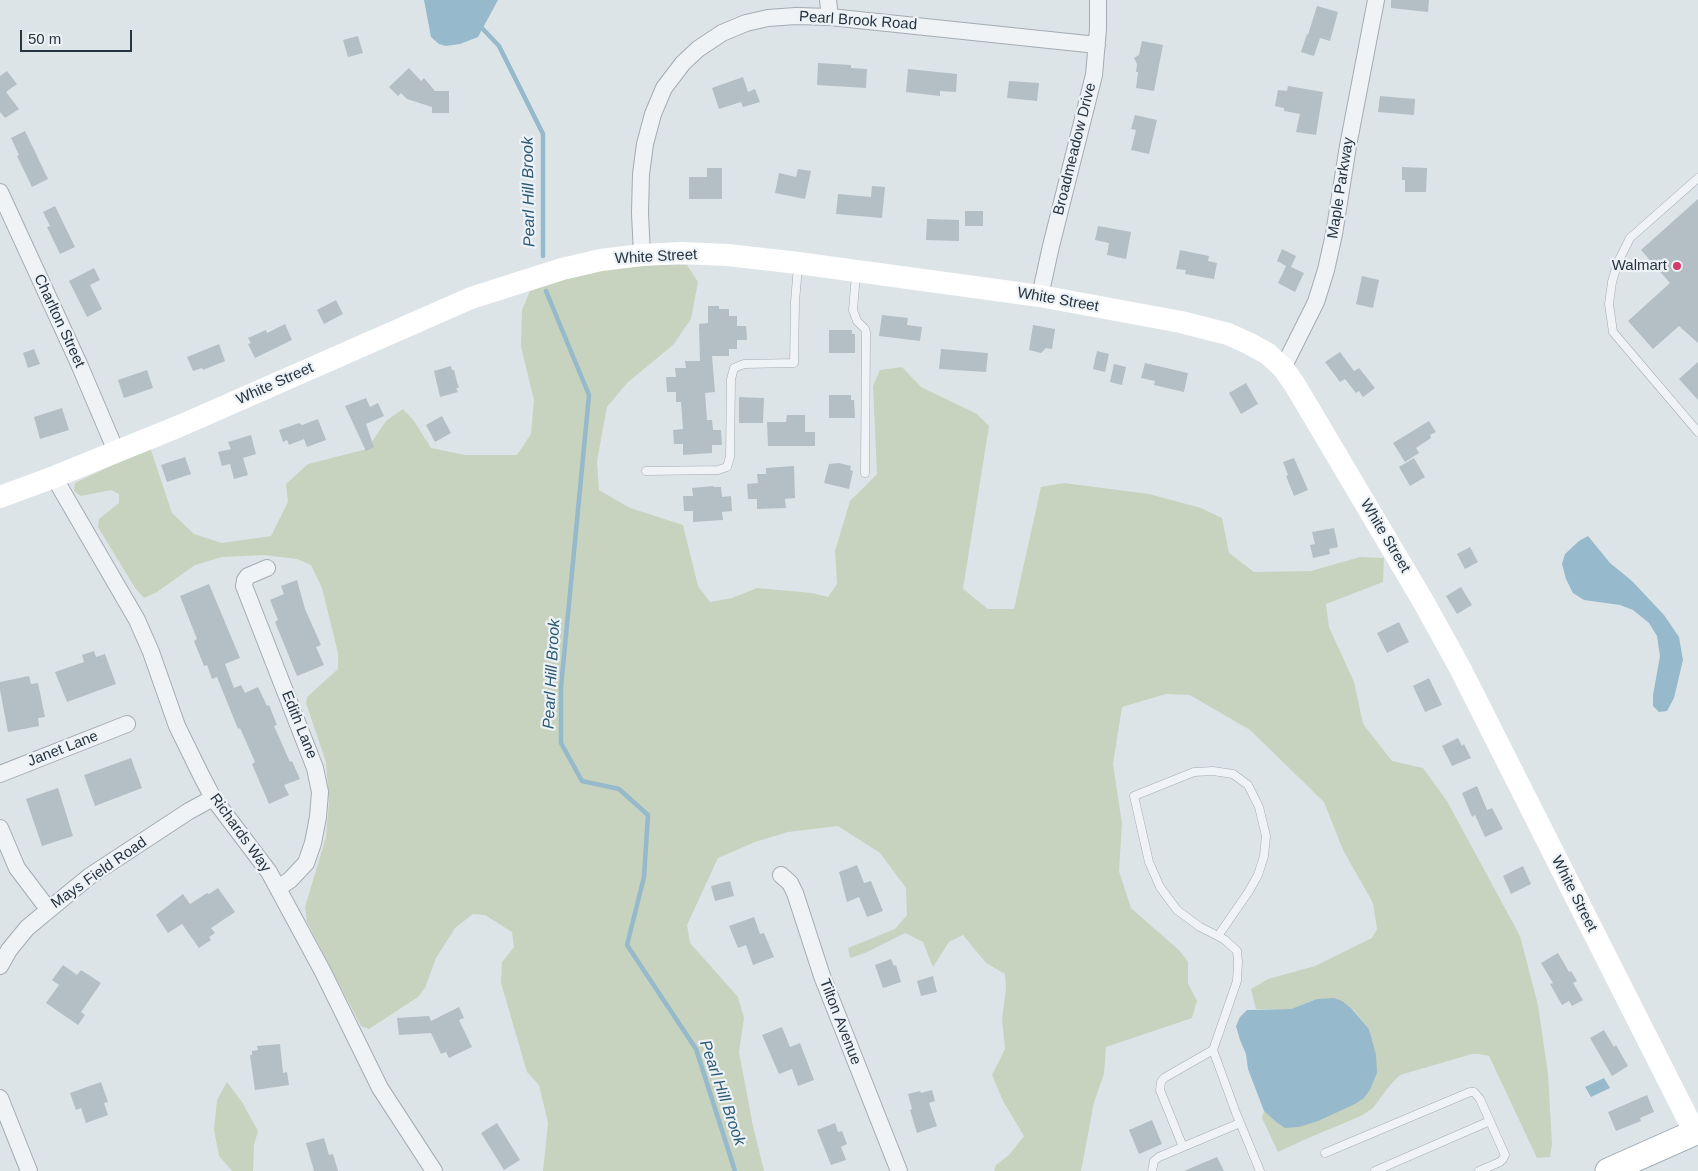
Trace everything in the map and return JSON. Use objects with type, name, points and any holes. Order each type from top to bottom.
[{"type":"main road","points":[[1608,1171],[1643,1160],[1697,1132]]},
{"type":"street","points":[[828,0],[830,17]]},
{"type":"street","name":"Broadmeadow Drive","points":[[1040,296],[1094,75],[1098,0]]},
{"type":"street","name":"Maple Parkway","points":[[1283,368],[1316,302],[1326,270],[1376,0]]},
{"type":"street","name":"Pearl Brook Road","points":[[642,255],[641,174],[645,144],[653,114],[664,88],[683,63],[698,49],[722,33],[746,23],[768,18],[796,16],[830,17],[1097,44]]},
{"type":"street","name":"Charlton Street","points":[[0,192],[79,364],[116,451]]},
{"type":"street","name":"White Street","points":[[0,498],[57,483],[116,451],[191,421],[471,298],[562,268],[601,260],[681,253],[728,255],[798,263],[1040,296],[1181,322],[1228,334],[1268,354],[1283,368],[1423,601],[1697,1132]]},
{"type":"street","name":"Richards Way","points":[[57,483],[137,620],[177,726],[213,798],[257,855],[278,888],[333,992],[380,1088],[434,1171]]},
{"type":"street","name":"Edith Lane","points":[[267,568],[248,576],[244,586],[316,768],[320,792],[316,826],[311,851],[306,863],[290,880],[278,888]]},
{"type":"street","name":"Janet Lane","points":[[0,774],[127,724]]},
{"type":"street","name":"Mays Field Road","points":[[0,966],[18,938],[48,909],[90,876],[189,811],[213,798]]},
{"type":"street","points":[[0,828],[16,868],[48,909]]},
{"type":"street","name":"Tilton Avenue","points":[[781,875],[790,883],[795,893],[822,976],[899,1171]]},
{"type":"street","points":[[0,1098],[29,1171]]},
{"type":"lane","points":[[1698,178],[1630,238],[1618,262],[1612,282],[1609,304],[1613,332],[1698,432]]},
{"type":"lane","points":[[646,471],[718,470],[727,467],[730,457],[731,379],[734,368],[744,364],[794,363],[798,263]]},
{"type":"lane","points":[[856,270],[853,310],[857,321],[866,334],[865,473]]},
{"type":"lane","points":[[1183,1147],[1160,1090],[1161,1082],[1164,1078],[1212,1050],[1237,981],[1237,951],[1225,940],[1200,927],[1177,910],[1160,887],[1149,862],[1134,796],[1194,772],[1213,771],[1233,774],[1248,785],[1260,806],[1266,836],[1264,856],[1258,875],[1218,936]]},
{"type":"lane","points":[[1212,1050],[1260,1171]]},
{"type":"lane","points":[[1326,1153],[1470,1092],[1477,1094],[1505,1155],[1500,1162],[1479,1171]]},
{"type":"lane","points":[[1375,1171],[1490,1121]]},
{"type":"lane","points":[[1152,1171],[1154,1161],[1240,1123]]},
{"type":"green space","points":[[627,264],[687,265],[698,282],[691,319],[673,345],[627,383],[607,407],[597,461],[599,490],[630,508],[683,525],[698,586],[710,602],[732,598],[757,588],[812,593],[828,597],[837,584],[835,551],[850,501],[877,474],[873,386],[880,370],[902,367],[921,387],[977,414],[989,426],[963,589],[988,609],[1014,609],[1041,487],[1064,483],[1149,494],[1201,508],[1222,518],[1229,553],[1254,572],[1311,571],[1360,557],[1384,558],[1383,582],[1326,604],[1329,627],[1354,682],[1363,724],[1392,761],[1423,768],[1447,801],[1520,936],[1538,1005],[1548,1074],[1552,1144],[1550,1157],[1537,1158],[1489,1056],[1480,1054],[1472,1054],[1400,1075],[1373,1108],[1361,1116],[1278,1152],[1262,1118],[1264,1111],[1276,1122],[1364,1098],[1370,1090],[1377,1073],[1369,1029],[1353,1009],[1317,999],[1291,1009],[1256,1009],[1251,989],[1268,979],[1315,966],[1372,938],[1377,929],[1373,903],[1343,850],[1324,802],[1250,730],[1190,695],[1166,694],[1122,707],[1113,764],[1122,824],[1119,871],[1131,908],[1180,951],[1188,962],[1188,983],[1197,1001],[1192,1018],[1106,1047],[1104,1074],[1094,1102],[1081,1171],[994,1171],[996,1165],[1009,1155],[1024,1136],[1003,1101],[992,1075],[1005,1049],[1002,1019],[1006,988],[1005,974],[986,963],[963,935],[949,942],[933,967],[923,942],[905,933],[865,953],[850,958],[848,948],[895,929],[907,915],[906,888],[880,853],[838,826],[788,832],[755,842],[718,858],[687,925],[690,943],[738,997],[744,1018],[739,1052],[753,1126],[764,1171],[543,1171],[548,1123],[539,1085],[527,1072],[501,983],[502,962],[514,947],[512,932],[485,915],[473,914],[455,928],[436,958],[425,988],[418,997],[369,1029],[361,1026],[307,922],[305,907],[326,837],[329,802],[326,762],[306,703],[307,697],[338,669],[338,653],[322,588],[311,565],[297,559],[263,555],[222,557],[195,565],[157,592],[144,598],[135,588],[98,527],[99,519],[119,503],[119,494],[111,490],[81,496],[74,491],[75,483],[150,447],[172,513],[194,534],[222,543],[271,536],[288,502],[286,484],[308,464],[367,449],[386,421],[403,409],[414,421],[431,448],[465,455],[517,455],[531,434],[534,400],[521,347],[522,310],[530,291],[576,276]]},
{"type":"green space","points":[[227,1082],[242,1102],[258,1131],[254,1145],[253,1171],[232,1171],[219,1156],[214,1130],[217,1100]]},
{"type":"water","points":[[424,0],[498,0],[478,37],[460,44],[446,46],[439,44],[431,37]]},
{"type":"water","points":[[1588,536],[1610,563],[1632,581],[1664,615],[1679,637],[1683,660],[1674,698],[1667,711],[1659,712],[1653,706],[1653,695],[1660,656],[1657,636],[1649,623],[1633,610],[1620,605],[1584,600],[1573,593],[1566,579],[1562,564],[1565,554],[1579,541]]},
{"type":"water","points":[[1334,998],[1342,1001],[1352,1009],[1369,1029],[1376,1055],[1377,1073],[1370,1090],[1364,1098],[1355,1104],[1318,1121],[1299,1127],[1285,1128],[1264,1111],[1248,1069],[1246,1054],[1236,1026],[1240,1017],[1247,1010],[1291,1009],[1317,999]]},
{"type":"water","points":[[1604,1078],[1610,1088],[1591,1097],[1585,1087]]},
{"type":"building","points":[[1391,0],[1429,0],[1428,12],[1391,8]]},
{"type":"building","points":[[1317,6],[1338,12],[1330,41],[1320,38],[1314,56],[1301,52]]},
{"type":"building","points":[[358,36],[363,53],[348,57],[343,40]]},
{"type":"building","points":[[1142,41],[1163,45],[1154,91],[1136,88],[1138,72],[1136,72],[1137,64],[1134,58],[1139,55]]},
{"type":"building","points":[[818,63],[851,65],[851,68],[867,69],[866,88],[817,85]]},
{"type":"building","points":[[409,68],[421,81],[424,78],[435,91],[449,91],[449,113],[432,113],[432,107],[407,99],[401,93],[398,96],[389,87]]},
{"type":"building","points":[[908,69],[957,74],[956,92],[940,91],[940,96],[906,92]]},
{"type":"building","points":[[7,71],[17,84],[6,92],[19,109],[5,118],[0,112],[0,76]]},
{"type":"building","points":[[743,77],[748,92],[755,89],[760,102],[743,107],[741,102],[719,109],[712,88]]},
{"type":"building","points":[[1009,81],[1039,83],[1037,101],[1007,98]]},
{"type":"building","points":[[1288,86],[1323,92],[1316,135],[1296,132],[1300,114],[1284,111],[1284,108],[1275,106],[1278,90],[1287,91]]},
{"type":"building","points":[[1380,96],[1415,99],[1414,115],[1378,112]]},
{"type":"building","points":[[1135,115],[1157,120],[1149,154],[1131,150],[1136,130],[1131,129]]},
{"type":"building","points":[[25,131],[48,179],[32,187],[17,156],[19,155],[11,138]]},
{"type":"building","points":[[1402,167],[1427,168],[1426,192],[1405,192],[1405,180],[1402,180]]},
{"type":"building","points":[[707,168],[722,168],[722,199],[689,199],[689,177],[707,177]]},
{"type":"building","points":[[798,169],[811,171],[805,199],[775,193],[779,173],[796,177]]},
{"type":"building","points":[[872,186],[885,187],[882,218],[836,214],[838,194],[871,197]]},
{"type":"building","name":"Walmart","points":[[1698,199],[1698,343],[1679,326],[1653,349],[1628,321],[1670,283],[1641,250]]},
{"type":"building","points":[[55,206],[75,247],[60,254],[47,227],[50,226],[43,212]]},
{"type":"building","points":[[965,211],[983,211],[983,226],[965,226]]},
{"type":"building","points":[[927,219],[959,220],[959,241],[926,240]]},
{"type":"building","points":[[1098,226],[1131,232],[1126,259],[1107,255],[1109,243],[1095,240]]},
{"type":"building","points":[[1282,249],[1296,256],[1291,267],[1304,273],[1295,292],[1278,283],[1286,266],[1277,261]]},
{"type":"building","points":[[1180,250],[1209,256],[1208,261],[1217,263],[1214,279],[1185,274],[1186,270],[1176,269]]},
{"type":"building","points":[[94,268],[100,280],[90,285],[102,309],[87,317],[69,281]]},
{"type":"building","points":[[1362,276],[1379,280],[1373,308],[1356,304]]},
{"type":"building","points":[[336,300],[343,314],[324,324],[317,310]]},
{"type":"building","points":[[708,306],[719,306],[719,309],[729,309],[729,316],[737,316],[737,326],[746,326],[747,340],[737,340],[737,349],[729,349],[729,356],[712,356],[715,392],[705,393],[707,420],[712,420],[713,430],[721,430],[722,445],[712,445],[712,453],[683,455],[683,444],[674,444],[673,430],[683,429],[681,402],[676,402],[676,392],[667,392],[666,377],[676,377],[675,368],[686,368],[685,361],[700,361],[699,324],[708,323]]},
{"type":"building","points":[[882,315],[908,318],[907,325],[922,327],[920,341],[879,336]]},
{"type":"building","points":[[285,324],[292,340],[255,358],[248,344],[251,343],[248,338],[266,330],[267,333]]},
{"type":"building","points":[[1033,325],[1055,329],[1052,349],[1046,348],[1041,353],[1029,350]]},
{"type":"building","points":[[829,330],[852,330],[852,334],[855,334],[855,353],[829,353]]},
{"type":"building","points":[[219,344],[225,361],[203,370],[202,368],[193,371],[187,357]]},
{"type":"building","points":[[34,349],[40,364],[28,368],[23,353]]},
{"type":"building","points":[[941,349],[988,353],[986,372],[939,369]]},
{"type":"building","points":[[1097,351],[1109,354],[1105,372],[1093,369]]},
{"type":"building","points":[[1340,352],[1354,371],[1359,368],[1375,388],[1363,397],[1359,391],[1356,393],[1345,379],[1340,382],[1325,362]]},
{"type":"building","points":[[1698,362],[1698,400],[1679,379]]},
{"type":"building","points":[[1145,363],[1188,373],[1184,392],[1154,385],[1155,381],[1141,378]]},
{"type":"building","points":[[1114,364],[1126,367],[1122,385],[1110,382]]},
{"type":"building","points":[[451,366],[459,388],[456,388],[458,392],[440,397],[434,371]]},
{"type":"building","points":[[147,370],[153,388],[124,398],[118,380]]},
{"type":"building","points":[[1246,383],[1258,404],[1241,414],[1229,393]]},
{"type":"building","points":[[829,395],[851,395],[851,400],[854,400],[855,418],[829,418]]},
{"type":"building","points":[[739,397],[764,398],[763,423],[739,423]]},
{"type":"building","points":[[366,398],[370,407],[378,403],[384,416],[366,424],[374,447],[366,451],[345,406]]},
{"type":"building","points":[[62,408],[69,430],[40,439],[34,417]]},
{"type":"building","points":[[787,415],[805,415],[805,432],[815,432],[815,446],[768,446],[767,422],[786,422]]},
{"type":"building","points":[[442,416],[451,433],[435,442],[426,425]]},
{"type":"building","points":[[318,419],[326,440],[307,447],[304,439],[289,445],[287,440],[283,442],[279,430]]},
{"type":"building","points":[[1429,421],[1436,432],[1430,435],[1431,438],[1416,448],[1419,453],[1405,462],[1393,443]]},
{"type":"building","points":[[251,435],[256,454],[243,458],[248,475],[234,479],[230,464],[222,466],[218,452],[231,449],[228,442]]},
{"type":"building","points":[[185,457],[191,474],[167,482],[161,465]]},
{"type":"building","points":[[1294,458],[1308,490],[1294,496],[1283,462]]},
{"type":"building","points":[[1414,458],[1425,477],[1410,486],[1399,467]]},
{"type":"building","points":[[839,463],[851,466],[850,470],[853,471],[849,489],[824,483],[829,464]]},
{"type":"building","points":[[794,466],[795,498],[785,499],[786,508],[757,509],[757,499],[748,499],[747,484],[758,483],[757,474],[766,474],[766,468]]},
{"type":"building","points":[[721,487],[722,497],[731,496],[732,511],[722,512],[723,520],[693,522],[693,511],[684,511],[683,496],[693,496],[692,488]]},
{"type":"building","points":[[1334,528],[1338,547],[1329,549],[1330,554],[1313,558],[1310,545],[1315,544],[1312,532]]},
{"type":"building","points":[[1470,547],[1478,562],[1465,569],[1457,554]]},
{"type":"building","points":[[297,580],[305,609],[321,645],[316,647],[324,665],[297,676],[275,622],[278,620],[270,600],[284,594],[281,586]]},
{"type":"building","points":[[209,584],[240,658],[225,664],[234,688],[241,685],[245,693],[258,687],[267,706],[269,705],[277,725],[274,726],[300,779],[284,785],[289,795],[269,804],[252,764],[255,762],[240,728],[238,729],[217,677],[212,679],[207,665],[204,666],[194,641],[197,639],[180,596]]},
{"type":"building","points":[[1461,587],[1472,605],[1457,614],[1446,596]]},
{"type":"building","points":[[1399,622],[1409,642],[1387,653],[1377,633]]},
{"type":"building","points":[[94,651],[96,657],[105,654],[116,684],[67,702],[55,672],[84,662],[82,655]]},
{"type":"building","points":[[29,676],[31,684],[38,683],[45,717],[38,718],[39,726],[8,732],[0,682]]},
{"type":"building","points":[[1429,678],[1442,705],[1425,712],[1413,686]]},
{"type":"building","points":[[1458,738],[1462,746],[1464,744],[1471,758],[1452,766],[1442,746]]},
{"type":"building","points":[[131,758],[142,788],[95,806],[84,775]]},
{"type":"building","points":[[1477,786],[1487,810],[1492,808],[1503,829],[1485,837],[1475,815],[1472,817],[1462,793]]},
{"type":"building","points":[[58,788],[73,836],[42,846],[26,799]]},
{"type":"building","points":[[857,865],[864,883],[871,881],[883,911],[867,917],[859,897],[847,902],[839,872]]},
{"type":"building","points":[[1523,866],[1531,884],[1511,894],[1503,876]]},
{"type":"building","points":[[730,881],[734,896],[715,901],[711,886]]},
{"type":"building","points":[[218,888],[235,912],[211,928],[215,933],[209,937],[211,940],[199,948],[182,924],[168,933],[156,915],[183,894],[190,904]]},
{"type":"building","points":[[754,917],[760,934],[764,933],[774,957],[753,965],[746,945],[738,948],[729,926]]},
{"type":"building","points":[[1558,953],[1569,972],[1571,971],[1577,981],[1573,983],[1583,1000],[1572,1006],[1569,1001],[1562,1005],[1550,984],[1553,983],[1541,963]]},
{"type":"building","points":[[891,959],[894,966],[896,965],[901,982],[883,988],[875,965]]},
{"type":"building","points":[[63,965],[77,975],[81,970],[101,983],[81,1012],[85,1015],[78,1025],[46,1003],[59,985],[52,980]]},
{"type":"building","points":[[933,976],[937,992],[921,996],[917,981]]},
{"type":"building","points":[[459,1007],[464,1018],[459,1020],[472,1047],[449,1058],[446,1052],[441,1054],[431,1033],[399,1035],[397,1018],[429,1016],[431,1021]]},
{"type":"building","points":[[782,1027],[790,1047],[800,1043],[814,1080],[798,1086],[792,1069],[779,1074],[762,1035]]},
{"type":"building","points":[[1604,1030],[1614,1047],[1616,1045],[1628,1066],[1612,1076],[1590,1038]]},
{"type":"building","points":[[280,1044],[283,1073],[287,1072],[289,1085],[255,1090],[250,1055],[252,1055],[252,1051],[258,1050],[257,1046]]},
{"type":"building","points":[[101,1082],[108,1102],[104,1103],[108,1115],[86,1123],[81,1108],[76,1110],[70,1093]]},
{"type":"building","points":[[932,1090],[935,1101],[929,1103],[937,1126],[917,1133],[910,1110],[912,1109],[908,1094]]},
{"type":"building","points":[[1647,1095],[1654,1112],[1640,1118],[1641,1121],[1616,1131],[1608,1112]]},
{"type":"building","points":[[1152,1120],[1162,1144],[1139,1154],[1129,1130]]},
{"type":"building","points":[[497,1123],[520,1160],[504,1170],[481,1133]]},
{"type":"building","points":[[835,1123],[838,1132],[842,1131],[847,1144],[841,1147],[846,1160],[831,1165],[817,1130]]},
{"type":"building","points":[[324,1138],[329,1155],[333,1154],[338,1171],[314,1171],[306,1143]]},
{"type":"building","points":[[1217,1157],[1224,1171],[1184,1171]]},
{"type":"waterway","name":"Pearl Hill Brook","points":[[480,26],[499,46],[543,134],[543,256]]},
{"type":"waterway","name":"Pearl Hill Brook","points":[[546,291],[589,395],[561,687],[561,743],[582,781],[619,789],[648,815],[644,877],[627,945],[696,1049],[735,1171]]},
{"type":"place","name":"Walmart","points":[[1677,266]]}]
